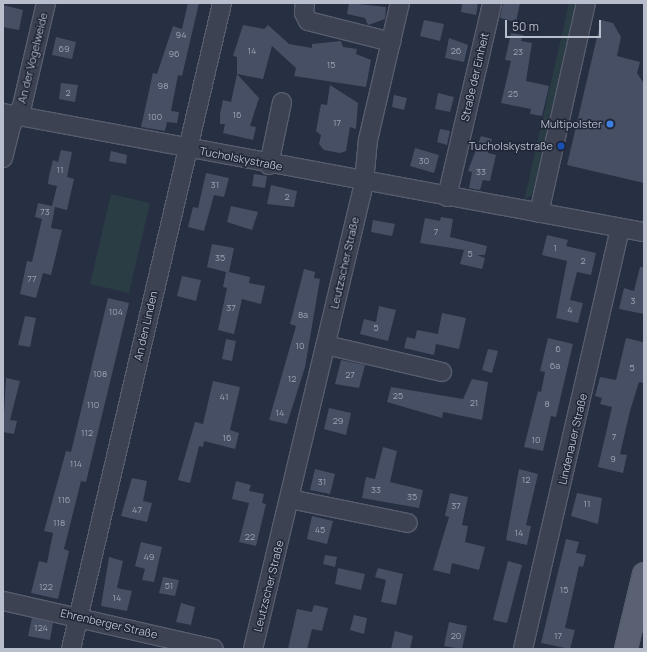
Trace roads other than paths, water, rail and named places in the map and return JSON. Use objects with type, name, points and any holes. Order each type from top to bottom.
[{"type":"main road","points":[[626,649],[644,574]]},
{"type":"street","name":"An der Vogelweide","points":[[3,158],[10,114],[22,106],[46,3]]},
{"type":"street","name":"An den Linden","points":[[71,649],[222,3]]},
{"type":"street","points":[[305,3],[304,14],[308,21],[391,42]]},
{"type":"street","name":"Leutzscher Straße","points":[[254,649],[364,182],[368,140],[400,3]]},
{"type":"street","name":"Straße der Einheit","points":[[447,197],[492,3]]},
{"type":"street","points":[[539,213],[586,3]]},
{"type":"street","points":[[269,165],[282,102]]},
{"type":"street","name":"Tucholskystraße","points":[[10,114],[269,165],[644,232]]},
{"type":"street","name":"Lindenauer Straße","points":[[523,649],[620,228]]},
{"type":"street","points":[[326,345],[442,372]]},
{"type":"street","points":[[290,499],[408,523]]},
{"type":"street","name":"Ehrenberger Straße","points":[[3,601],[79,617],[214,649]]},
{"type":"place","name":"Multipolster","points":[[610,124]]},
{"type":"place","name":"Tucholskystraße","points":[[561,146]]}]
